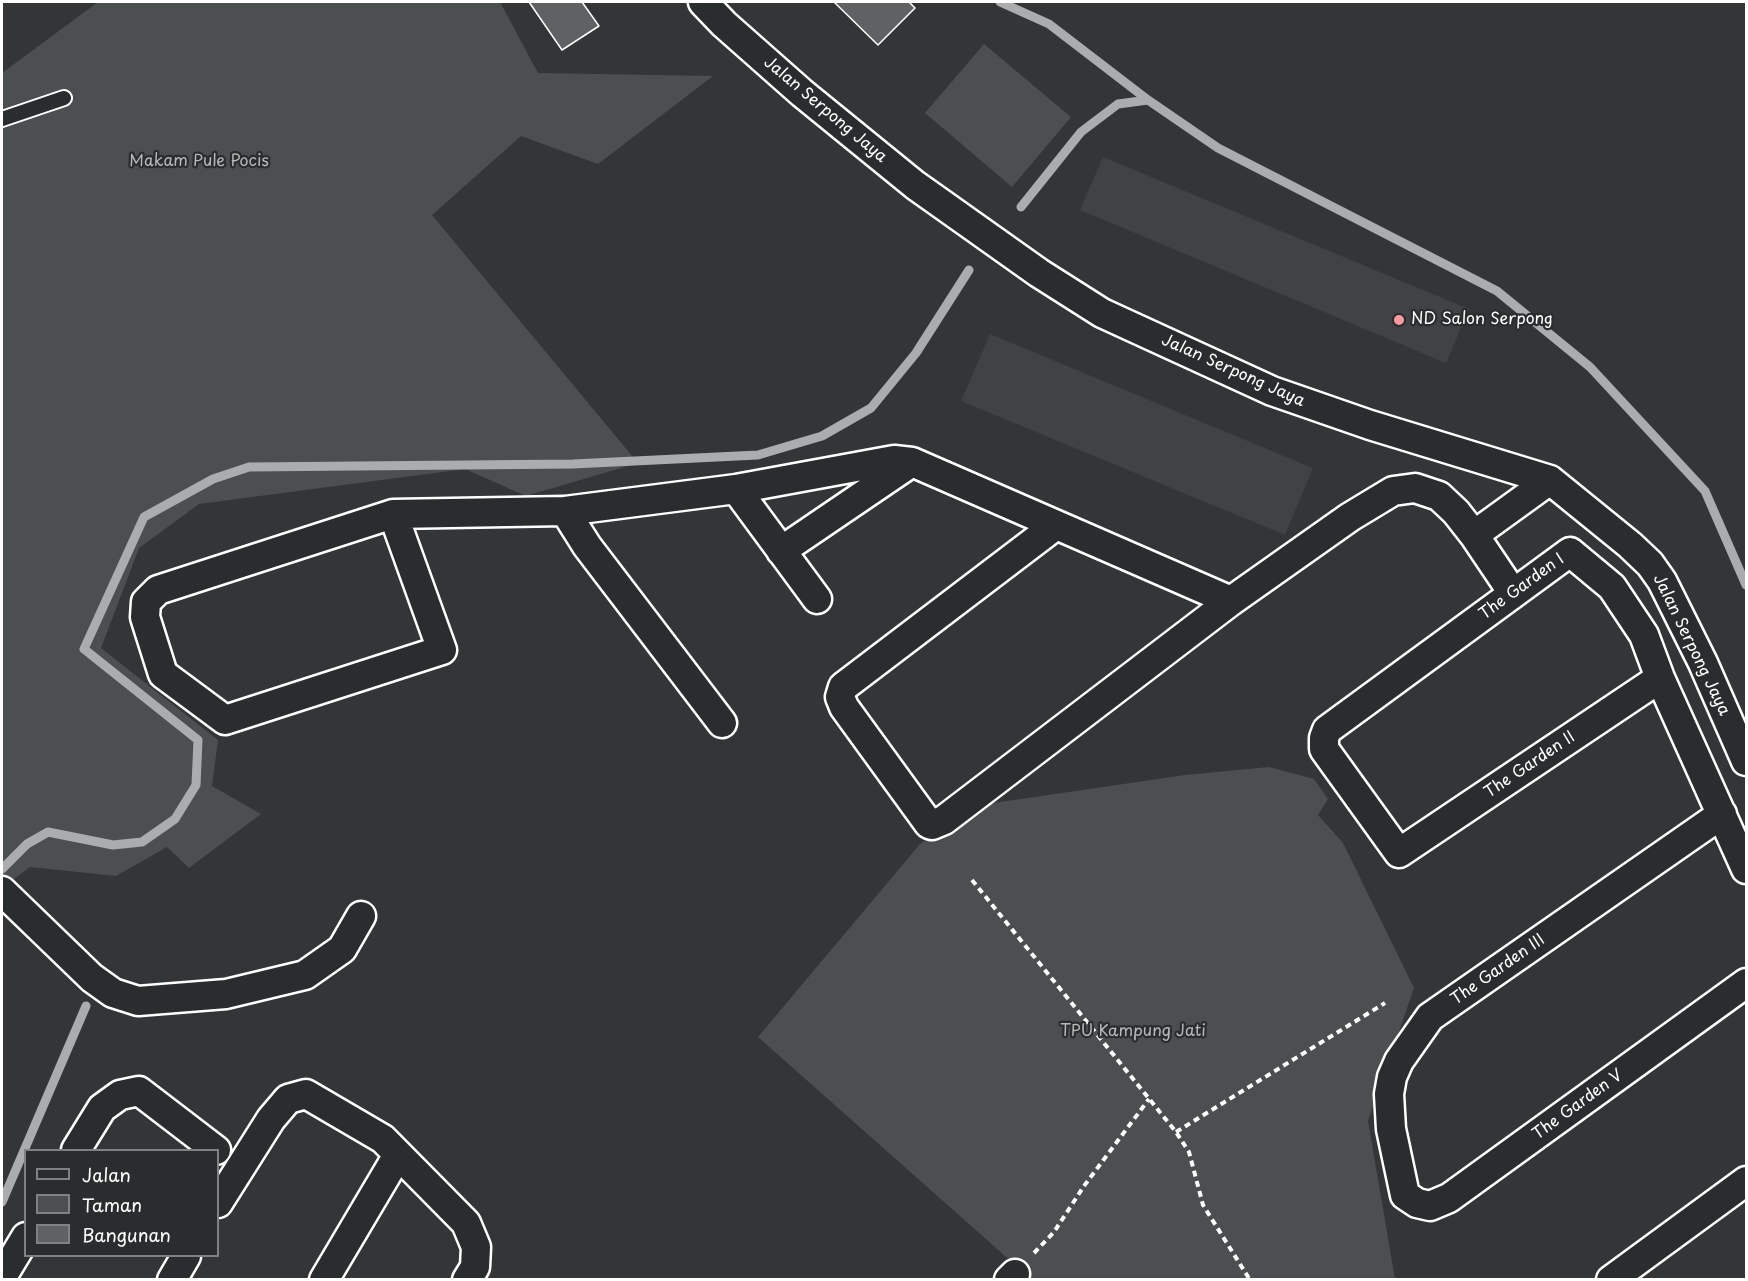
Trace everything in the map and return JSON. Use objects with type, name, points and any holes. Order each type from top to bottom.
[{"type":"street","name":"Jalan Serpong Jaya","points":[[703,2],[724,24],[802,93],[915,184],[1039,273],[1102,312],[1272,391],[1370,425],[1550,480],[1630,545],[1650,564],[1662,581],[1703,663],[1746,760]]},
{"type":"street","points":[[393,514],[442,650],[225,720],[163,674],[145,617],[146,602],[158,590],[393,514],[565,511],[736,489],[894,460],[912,462],[1231,601]]},
{"type":"street","points":[[781,551],[912,462]]},
{"type":"street","points":[[1474,535],[1550,480]]},
{"type":"street","points":[[736,489],[817,599]]},
{"type":"street","points":[[1056,525],[843,687],[840,697],[844,707],[929,824],[937,824],[944,820],[1231,601],[1350,517],[1392,491],[1415,489],[1438,496],[1456,512],[1474,535],[1513,593]]},
{"type":"street","points":[[565,511],[587,546],[722,723]]},
{"type":"street","name":"The Garden I","points":[[1399,853],[1324,749],[1327,730],[1570,552],[1612,587],[1644,635],[1660,678],[1746,869]]},
{"type":"street","name":"The Garden II","points":[[1399,853],[1660,678]]},
{"type":"street","name":"The Garden III","points":[[1405,1195],[1391,1129],[1389,1094],[1392,1077],[1399,1061],[1430,1017],[1722,813]]},
{"type":"street","points":[[2,891],[92,978],[112,993],[138,1001],[226,994],[305,975],[342,949],[361,916]]},
{"type":"street","name":"The Garden V","points":[[1405,1195],[1417,1203],[1430,1206],[1449,1198],[1746,983]]},
{"type":"street","points":[[77,1149],[102,1108],[120,1095],[140,1091],[215,1149]]},
{"type":"street","points":[[219,1195],[224,1156],[271,1119],[288,1099],[306,1095],[383,1139],[466,1223],[476,1247],[475,1267],[468,1280]]},
{"type":"street","points":[[324,1280],[398,1155]]},
{"type":"street","points":[[1611,1280],[1746,1180]]},
{"type":"street","points":[[2,1277],[24,1240]]},
{"type":"street","points":[[172,1280],[185,1257]]},
{"type":"lane","points":[[2,119],[64,98]]},
{"type":"path","points":[[972,880],[1176,1131],[1189,1152],[1203,1205],[1250,1280]]},
{"type":"path","points":[[1176,1131],[1385,1003]]},
{"type":"path","points":[[1012,1277],[1054,1232],[1084,1186],[1149,1099]]},
{"type":"shaded area","points":[[1103,157],[1469,309],[1446,363],[1080,210]]},
{"type":"shaded area","points":[[990,334],[1313,468],[1285,535],[961,401]]},
{"type":"green space","name":"Makam Pule Pocis","points":[[98,2],[500,2],[538,73],[713,76],[598,164],[521,136],[432,215],[638,463],[526,496],[465,469],[199,504],[139,548],[101,648],[218,740],[212,786],[261,814],[189,868],[167,847],[116,876],[30,867],[2,888],[2,73]]},
{"type":"green space","points":[[984,44],[1071,117],[1012,187],[925,113]]},
{"type":"green space","name":"TPU Kampung Jati","points":[[1269,767],[1314,779],[1328,799],[1318,815],[1343,843],[1414,988],[1368,1121],[1395,1279],[1031,1279],[758,1037],[920,844],[973,806],[1185,775]]},
{"type":"building","points":[[529,2],[582,2],[599,26],[562,50]]},
{"type":"building","points":[[834,2],[909,2],[915,8],[878,45]]},
{"type":"waterway","points":[[1000,2],[1049,24],[1148,100],[1218,148],[1497,291],[1590,367],[1705,491],[1746,585]]},
{"type":"waterway","points":[[1021,207],[1081,132],[1118,104],[1148,100]]},
{"type":"waterway","points":[[2,869],[27,844],[48,832],[113,845],[142,842],[175,819],[196,785],[198,740],[84,649],[144,517],[213,479],[249,467],[573,464],[758,455],[822,436],[871,408],[916,353],[969,270]]},
{"type":"waterway","points":[[25,1149],[86,1006]]},
{"type":"waterway","points":[[2,1202],[24,1151]]},
{"type":"place","name":"ND Salon Serpong","points":[[1399,320]]}]
